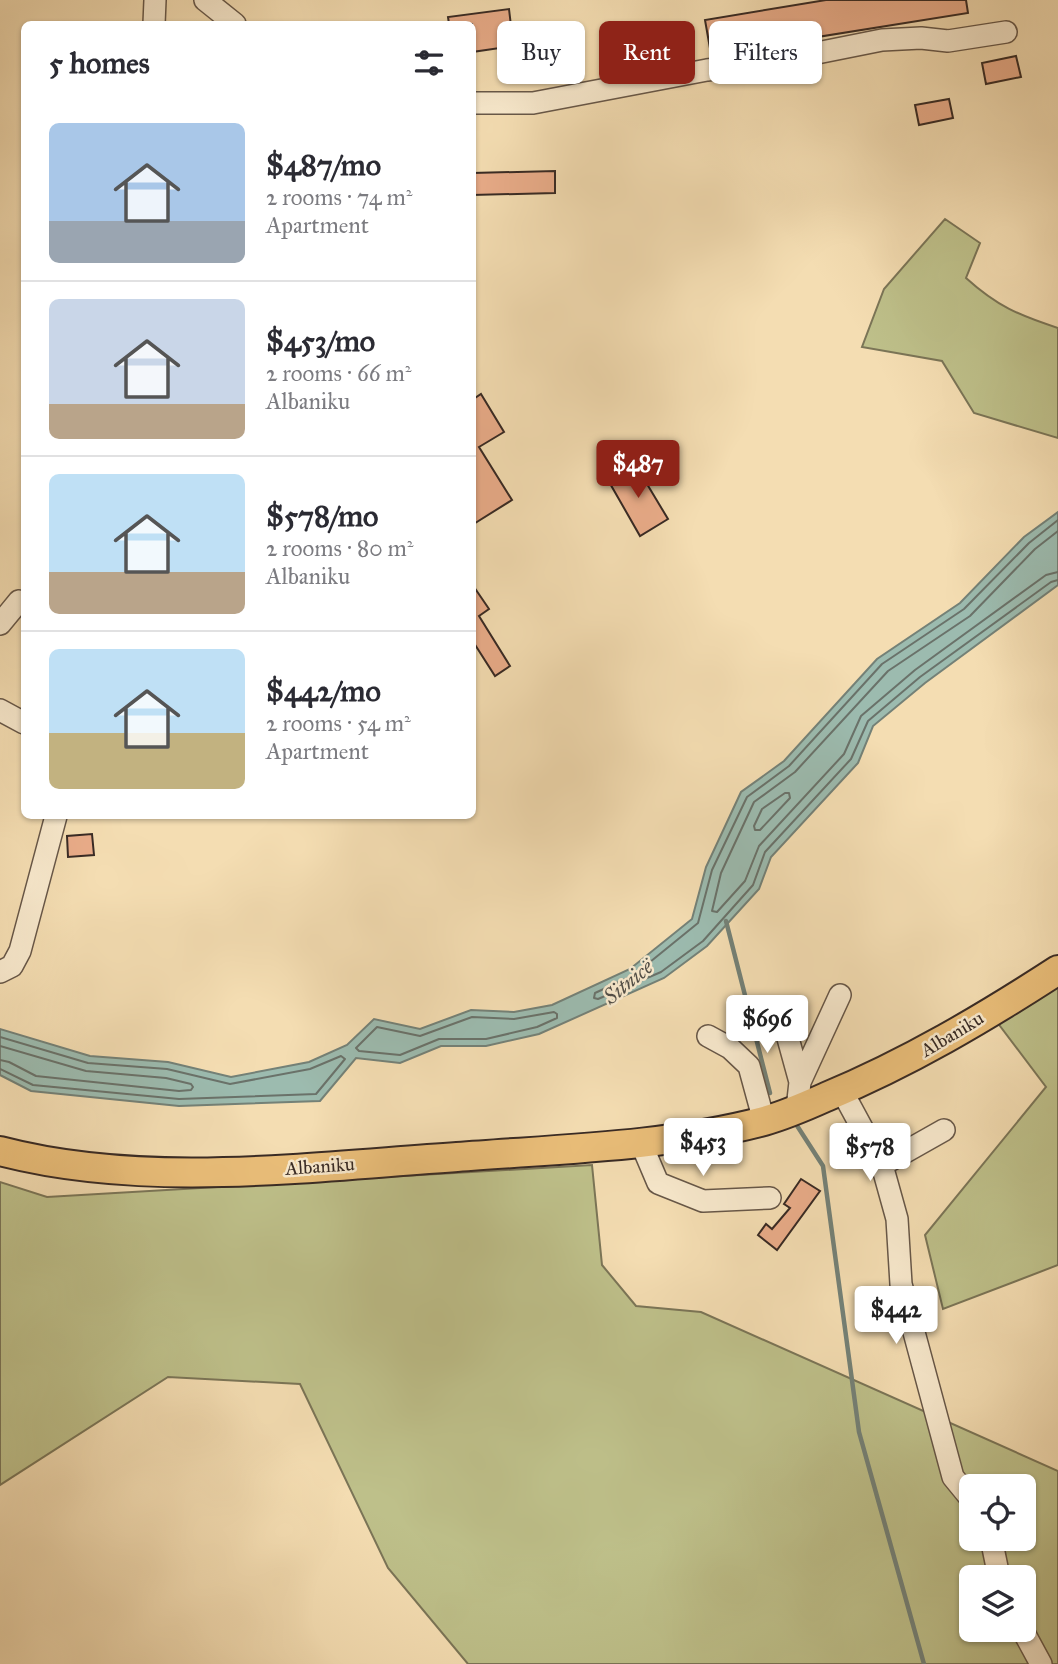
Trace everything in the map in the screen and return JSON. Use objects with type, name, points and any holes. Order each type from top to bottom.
[{"type":"main road","name":"Albaniku","points":[[0,1151],[47,1163],[163,1171],[284,1169],[641,1143],[764,1121],[799,1095],[842,1091],[906,1062],[1058,970]]},
{"type":"street","points":[[205,0],[231,21]]},
{"type":"street","points":[[476,103],[533,103],[707,70],[767,63],[882,40],[921,38],[948,41],[1006,32]]},
{"type":"street","points":[[0,624],[19,601]]},
{"type":"street","points":[[0,710],[21,721]]},
{"type":"street","points":[[0,972],[12,966],[20,951],[55,819]]},
{"type":"street","points":[[799,1095],[840,995]]},
{"type":"street","points":[[786,1031],[799,1095]]},
{"type":"street","points":[[708,1037],[730,1048],[749,1066],[764,1121]]},
{"type":"street","points":[[842,1091],[882,1165],[897,1219],[901,1284],[953,1477],[959,1484]]},
{"type":"street","points":[[882,1165],[944,1129]]},
{"type":"street","points":[[641,1143],[658,1183],[703,1201],[770,1198]]},
{"type":"street","points":[[1030,1642],[1041,1664]]},
{"type":"green space","points":[[945,219],[980,243],[966,278],[1009,309],[1058,328],[1058,438],[974,413],[942,361],[862,347],[884,289]]},
{"type":"green space","points":[[1058,979],[1058,1265],[943,1309],[925,1235],[1046,1087],[994,1018]]},
{"type":"green space","points":[[592,1165],[602,1265],[636,1306],[701,1312],[1058,1471],[1058,1664],[468,1664],[388,1568],[300,1384],[168,1377],[0,1485],[0,1182],[47,1197]]},
{"type":"water","name":"Sitnicë","points":[[1058,512],[1058,585],[925,683],[873,726],[858,763],[771,857],[759,889],[707,946],[664,978],[539,1034],[486,1046],[441,1046],[400,1063],[356,1058],[320,1101],[179,1106],[31,1091],[0,1075],[0,1029],[90,1056],[168,1062],[231,1077],[309,1062],[347,1045],[374,1019],[420,1029],[471,1010],[514,1012],[552,1005],[630,969],[692,919],[706,867],[741,792],[784,761],[877,659],[960,603],[1024,537]]},
{"type":"building","points":[[826,0],[966,0],[968,13],[822,36],[822,21],[709,21],[709,43],[705,20]]},
{"type":"building","points":[[509,9],[510,21],[497,21],[497,48],[476,51],[476,21],[449,21],[448,17]]},
{"type":"building","points":[[1016,56],[1021,77],[986,84],[982,63]]},
{"type":"building","points":[[949,99],[953,118],[919,125],[915,105]]},
{"type":"building","points":[[555,171],[555,193],[476,195],[476,173]]},
{"type":"building","points":[[481,394],[504,432],[479,447],[512,500],[476,522],[476,397]]},
{"type":"building","points":[[635,464],[668,519],[640,536],[608,480]]},
{"type":"building","points":[[476,590],[489,609],[479,616],[510,666],[495,676],[476,646]]},
{"type":"building","points":[[92,834],[94,855],[68,857],[67,836]]},
{"type":"building","points":[[801,1179],[820,1191],[777,1250],[758,1235],[766,1224],[772,1229],[790,1208],[784,1204]]},
{"type":"waterway","points":[[726,921],[770,1093]]},
{"type":"waterway","points":[[794,1121],[823,1166],[859,1432],[924,1664]]}]
